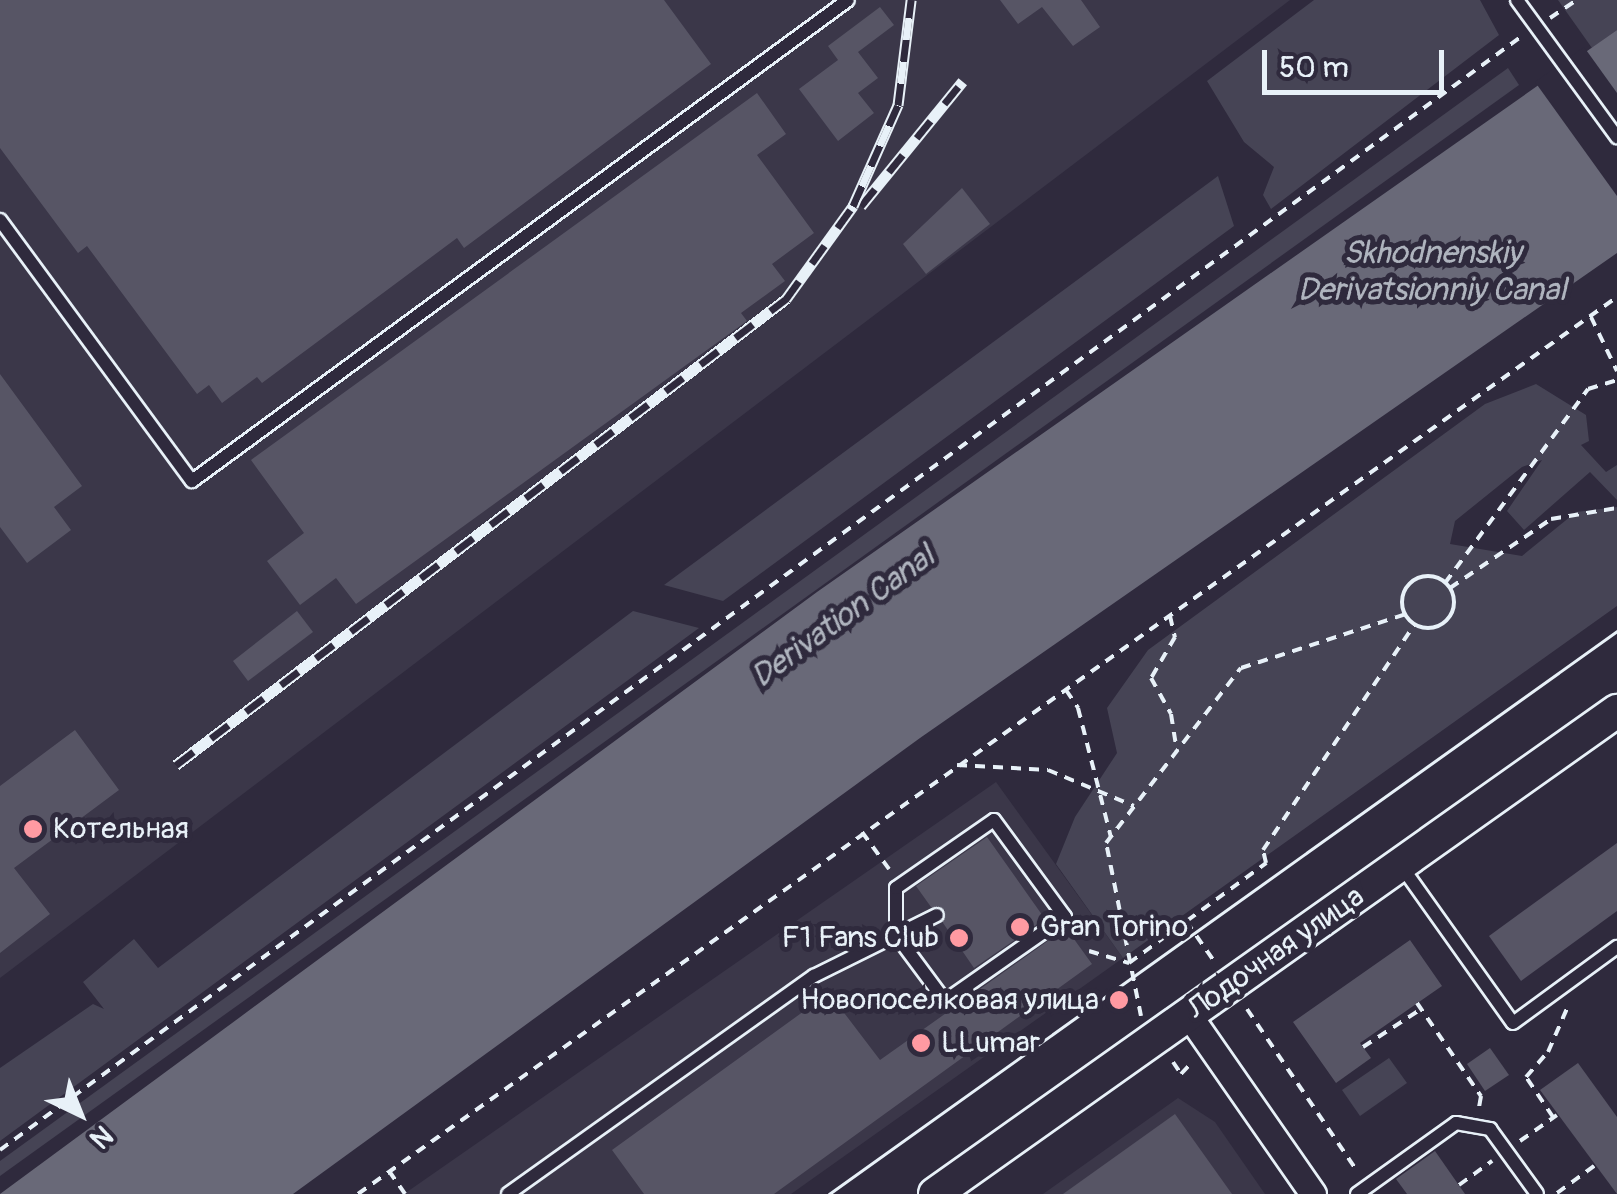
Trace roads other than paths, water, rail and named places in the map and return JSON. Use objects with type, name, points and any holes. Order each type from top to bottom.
[{"type":"street","name":"Лодочная улица","points":[[935,1194],[1617,711]]},
{"type":"street","points":[[1188,1014],[1312,1194]]},
{"type":"lane","points":[[0,220],[192,482],[848,0]]},
{"type":"lane","points":[[1517,0],[1617,137]]},
{"type":"lane","points":[[994,820],[1065,918],[945,1001],[896,935],[896,888],[994,820]]},
{"type":"lane","points":[[1007,866],[1021,858]]},
{"type":"lane","points":[[1401,865],[1513,1023],[1617,947]]},
{"type":"lane","points":[[508,1194],[814,976],[937,915]]},
{"type":"lane","points":[[1361,1191],[1456,1123],[1490,1129],[1537,1194]]},
{"type":"water","name":"Skhodnenskiy Derivatsionniy Canal","points":[[1617,30],[1617,253],[920,738],[293,1194],[0,1194],[817,592]]},
{"type":"tram line","points":[[829,1194],[1617,631]]},
{"type":"railway","points":[[176,765],[786,299],[853,206],[898,105],[911,0]]},
{"type":"railway","points":[[861,206],[963,81]]},
{"type":"place","name":"Котельная","points":[[33,829]]},
{"type":"place","name":"Gran Torino","points":[[1020,927]]},
{"type":"place","name":"F1 Fans Club","points":[[959,938]]},
{"type":"place","name":"Новопоселковая улица","points":[[1119,1000]]},
{"type":"place","name":"LLumar","points":[[921,1043]]},
{"type":"water label","name":"Derivation Canal","points":[[843,617]]}]
